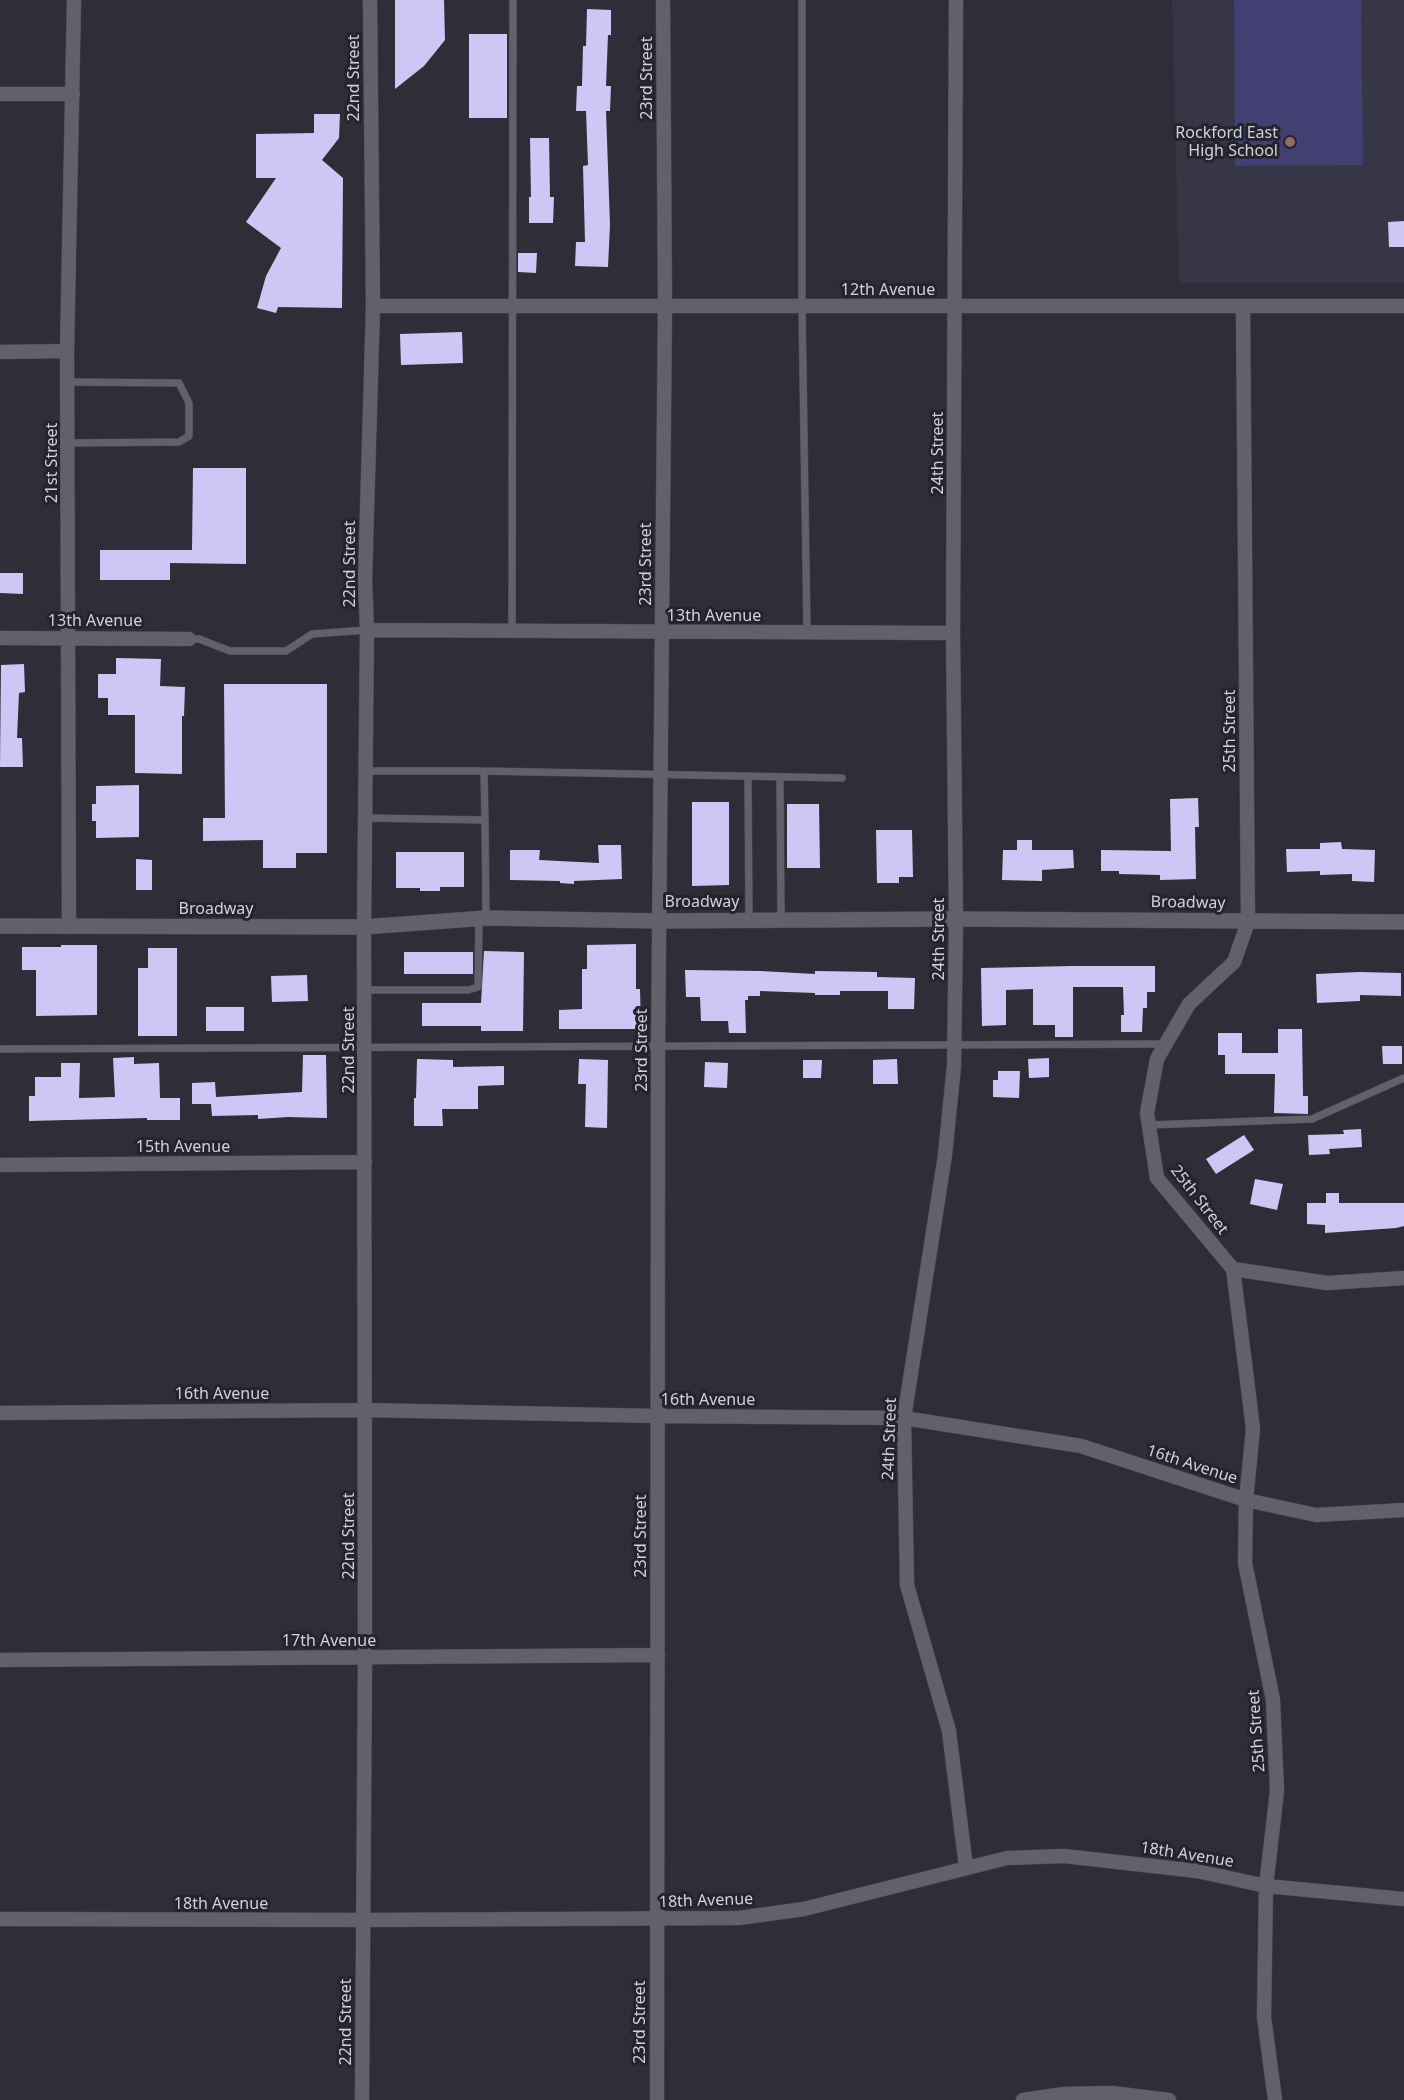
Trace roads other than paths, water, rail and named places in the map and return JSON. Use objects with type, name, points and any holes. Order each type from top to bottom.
[{"type":"main road","name":"Broadway","points":[[0,926],[364,927],[483,918],[660,921],[956,919],[1404,922]]},
{"type":"street","name":"21st Street","points":[[69,927],[70,638],[67,351],[75,0]]},
{"type":"street","name":"22nd Street","points":[[362,2100],[365,1658],[364,927],[367,630],[365,580],[373,306],[370,0]]},
{"type":"street","name":"23rd Street","points":[[657,2100],[658,1047],[665,306],[663,0]]},
{"type":"street","name":"24th Street","points":[[956,0],[955,1046],[945,1155],[904,1418],[907,1585],[949,1731],[966,1867]]},
{"type":"street","points":[[0,94],[73,94]]},
{"type":"street","name":"12th Avenue","points":[[373,306],[1404,306]]},
{"type":"street","name":"25th Street","points":[[1243,306],[1248,922],[1234,962],[1189,1004],[1157,1059],[1148,1113],[1157,1178],[1233,1269],[1252,1429],[1246,1500],[1245,1563],[1274,1712],[1277,1791],[1266,1886],[1264,2017],[1275,2100]]},
{"type":"street","points":[[0,352],[67,351]]},
{"type":"street","name":"13th Avenue","points":[[367,630],[954,633]]},
{"type":"street","name":"13th Avenue","points":[[0,638],[189,639]]},
{"type":"street","name":"15th Avenue","points":[[0,1165],[365,1162]]},
{"type":"street","points":[[1233,1269],[1327,1283],[1404,1278]]},
{"type":"street","name":"16th Avenue","points":[[0,1413],[365,1410],[904,1418],[1081,1446],[1246,1500],[1316,1515],[1404,1510]]},
{"type":"street","name":"17th Avenue","points":[[0,1660],[658,1655]]},
{"type":"street","name":"18th Avenue","points":[[0,1919],[739,1918],[804,1909],[1007,1858],[1064,1856],[1197,1871],[1266,1886],[1404,1899]]},
{"type":"street","points":[[1023,2100],[1064,2094],[1100,2093],[1169,2100]]},
{"type":"lane","points":[[512,631],[513,0]]},
{"type":"lane","points":[[802,0],[802,306],[807,632]]},
{"type":"lane","points":[[68,382],[179,384],[189,403],[189,436],[179,442],[68,443]]},
{"type":"lane","points":[[189,639],[199,639],[230,651],[286,651],[312,634],[367,630]]},
{"type":"lane","points":[[366,771],[842,778]]},
{"type":"lane","points":[[365,990],[468,990],[478,987],[483,918],[484,771]]},
{"type":"lane","points":[[748,777],[749,920]]},
{"type":"lane","points":[[780,777],[781,920]]},
{"type":"lane","points":[[365,818],[485,820]]},
{"type":"lane","points":[[0,1049],[1166,1044]]},
{"type":"lane","points":[[1149,1125],[1312,1119],[1404,1078]]},
{"type":"place","name":"Rockford East High School","points":[[1290,142]]}]
